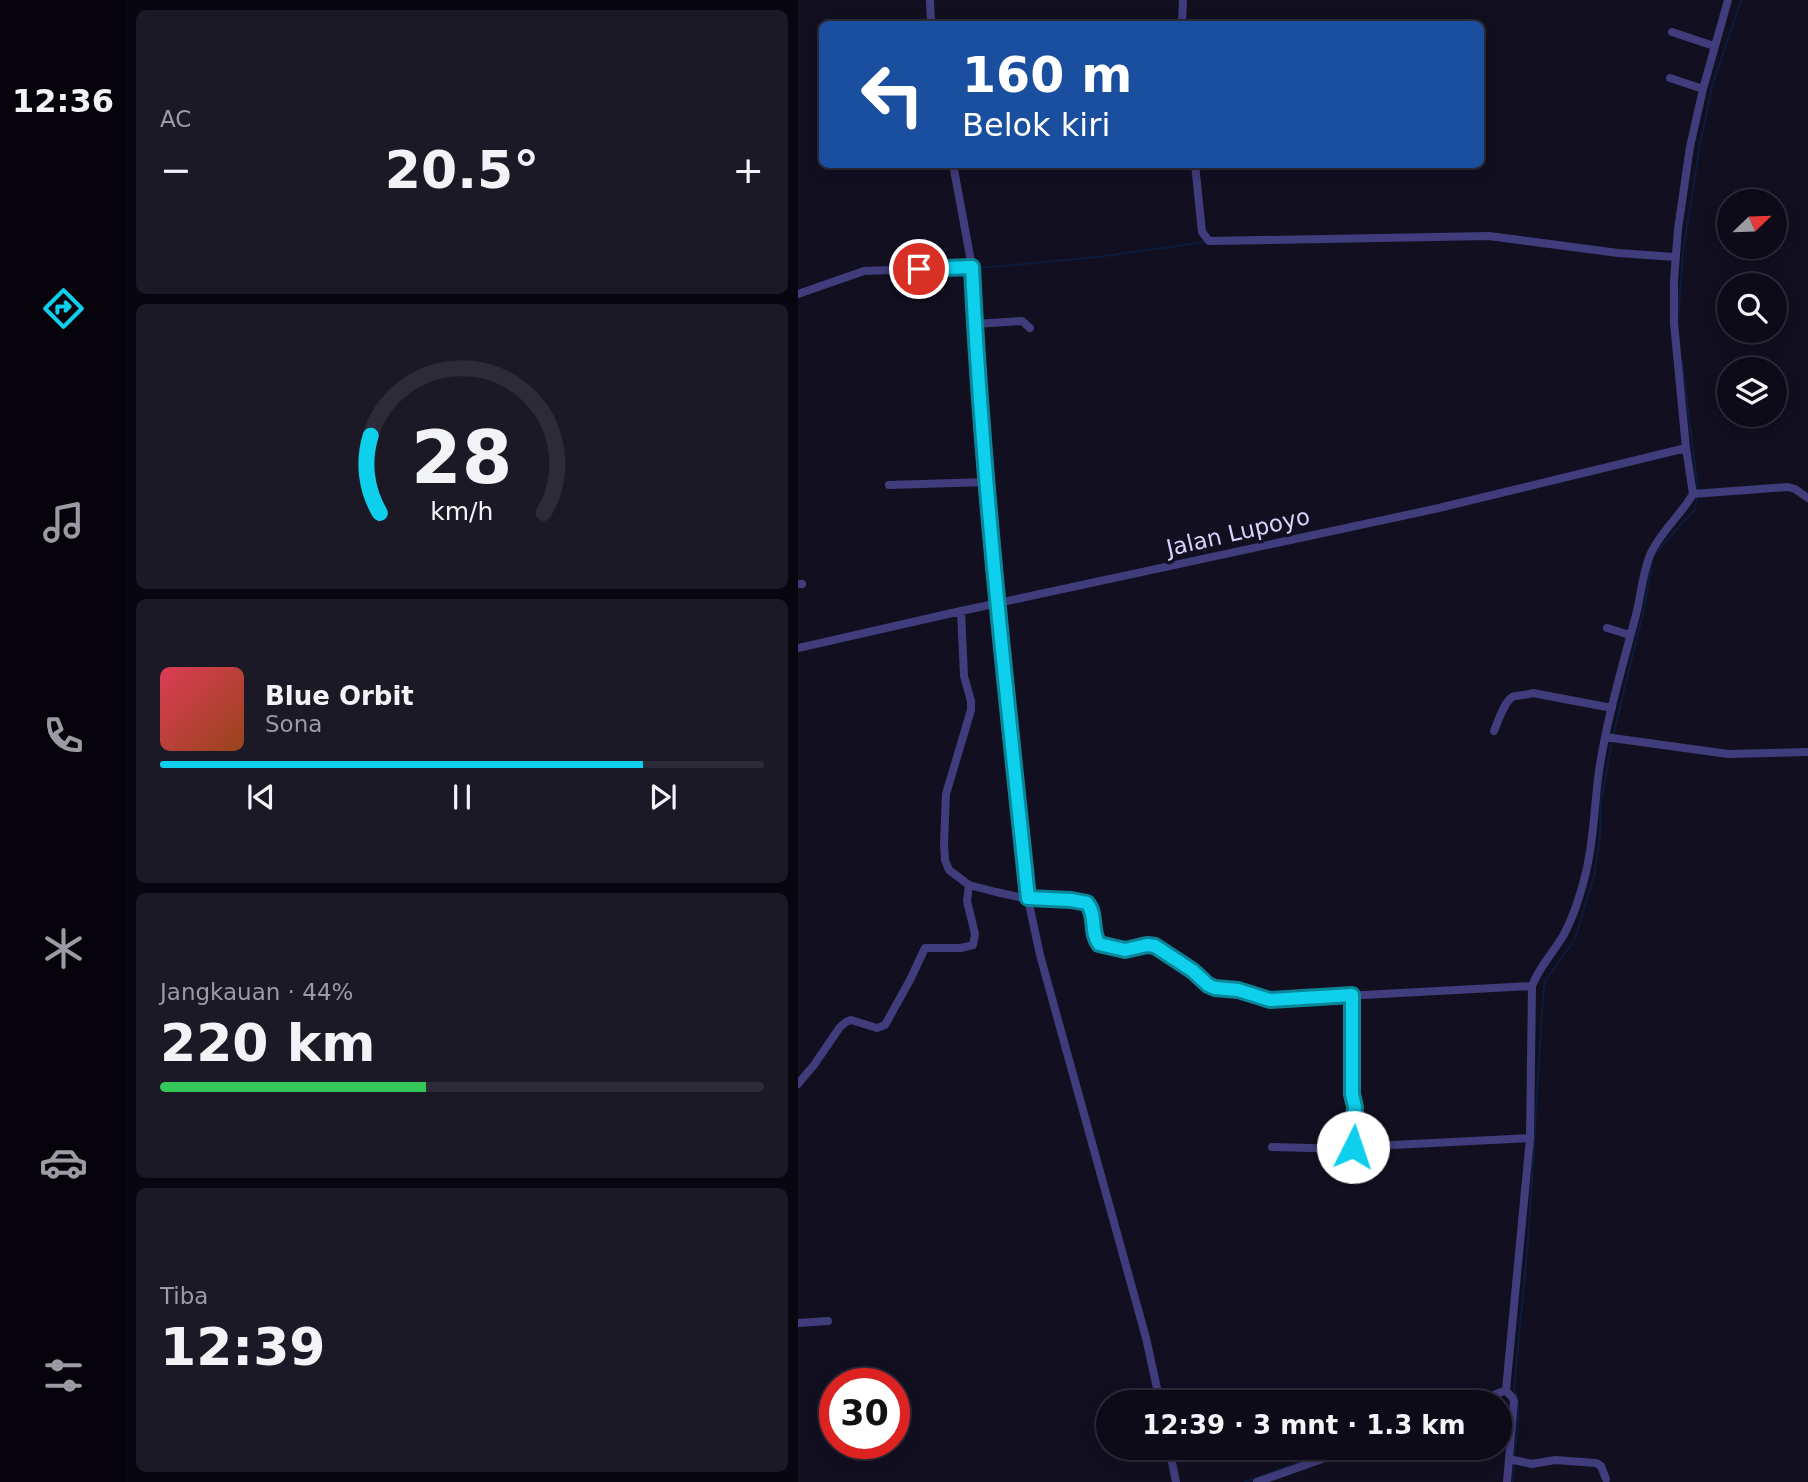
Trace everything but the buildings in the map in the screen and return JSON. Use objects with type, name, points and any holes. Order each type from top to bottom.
[{"type":"street","points":[[930,0],[931,21]]},
{"type":"street","points":[[1182,21],[1183,0]]},
{"type":"street","points":[[1508,1390],[1531,1138],[1532,986],[1563,936],[1585,878],[1595,805],[1610,738],[1609,707],[1651,555],[1661,536],[1693,494],[1674,323],[1675,257],[1686,168],[1703,89],[1728,0]]},
{"type":"street","points":[[1672,32],[1714,46]]},
{"type":"street","points":[[1670,78],[1703,89]]},
{"type":"street","points":[[954,168],[972,267],[974,324],[998,607],[1028,898],[1034,934],[1146,1338],[1157,1390]]},
{"type":"street","points":[[1195,168],[1202,232],[1209,241],[1489,236],[1618,253],[1675,257]]},
{"type":"street","points":[[798,294],[864,271],[972,267]]},
{"type":"street","points":[[974,324],[1022,321],[1030,328]]},
{"type":"street","name":"Jalan Lupoyo","points":[[798,648],[961,611],[998,607],[1687,453]]},
{"type":"street","points":[[889,485],[987,482]]},
{"type":"street","points":[[1693,494],[1788,487],[1808,498]]},
{"type":"street","points":[[961,611],[964,676],[971,710],[946,794],[944,844],[949,870],[969,885],[1028,898],[1087,903],[1093,911],[1094,936],[1099,944],[1125,950],[1155,946],[1193,971],[1208,985],[1238,990],[1270,1000],[1532,986]]},
{"type":"street","points":[[1607,628],[1627,634]]},
{"type":"street","points":[[1494,731],[1507,701],[1515,696],[1533,693],[1609,707]]},
{"type":"street","points":[[1610,738],[1728,754],[1808,752]]},
{"type":"street","points":[[798,1084],[846,1022],[851,1020],[877,1028],[885,1025],[925,948],[961,948],[973,945],[975,934],[967,901],[969,885]]},
{"type":"street","points":[[1352,995],[1352,1094],[1355,1107],[1353,1147]]},
{"type":"street","points":[[1272,1147],[1350,1149],[1531,1138]]},
{"type":"street","points":[[798,1323],[828,1321]]},
{"type":"street","points":[[1507,1482],[1513,1461],[1512,1398]]},
{"type":"street","points":[[1171,1460],[1176,1482]]},
{"type":"street","points":[[1257,1482],[1320,1460]]},
{"type":"street","points":[[1513,1461],[1532,1464],[1560,1460],[1596,1463],[1601,1466],[1606,1479]]},
{"type":"street","points":[[1285,1482],[1286,1472]]},
{"type":"waterway","points":[[1678,321],[1683,251],[1700,145],[1712,86],[1741,0]]},
{"type":"waterway","points":[[980,268],[1098,257],[1205,242]]},
{"type":"waterway","points":[[1682,361],[1698,490]]},
{"type":"waterway","points":[[1613,736],[1644,609],[1653,556],[1695,509],[1697,499]]},
{"type":"waterway","points":[[1514,1458],[1518,1413],[1514,1389],[1528,1242],[1545,981],[1575,939],[1594,876],[1600,837],[1601,802],[1612,741]]},
{"type":"waterway","points":[[1245,1482],[1305,1460]]},
{"type":"waterway","points":[[1513,1482],[1514,1464]]},
{"type":"route","points":[[919,269],[972,267],[977,374],[991,535],[1028,898],[1087,903],[1093,911],[1094,936],[1099,944],[1125,950],[1155,946],[1215,988],[1238,990],[1270,1000],[1352,995],[1352,1094],[1355,1107],[1353,1147]]}]
